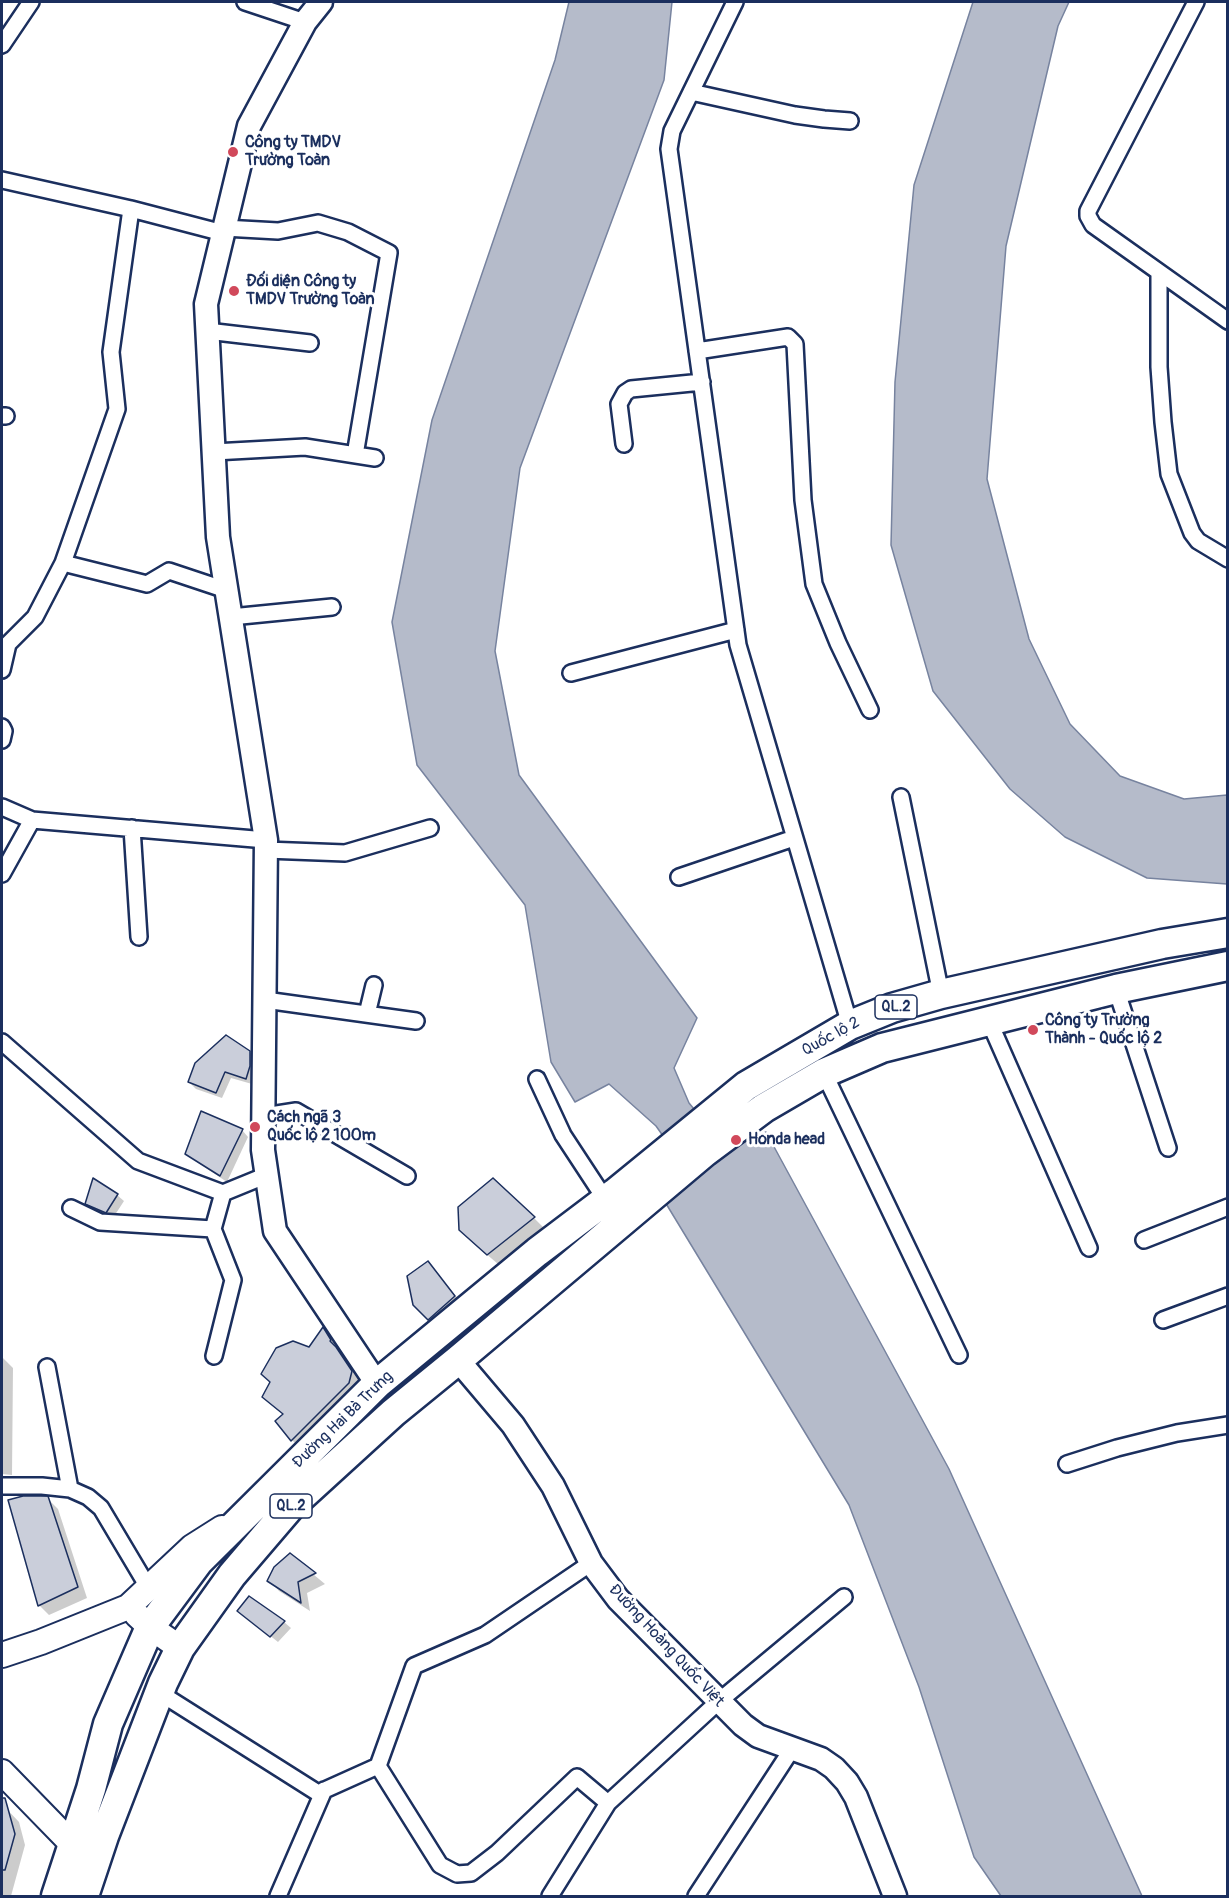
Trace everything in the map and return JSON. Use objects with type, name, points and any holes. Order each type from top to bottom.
[{"type":"highway","name":"Quốc lộ 2","points":[[616,1202],[746,1086],[850,1025],[892,1008],[941,994],[1162,944],[1227,933]]},
{"type":"highway","name":"Quốc lộ 2","points":[[616,1202],[705,1152],[756,1114],[824,1073],[882,1048],[1116,989],[1227,966]]},
{"type":"highway","name":"Đường Hai Bà Trưng","points":[[84,1896],[104,1836],[180,1648],[232,1575],[291,1506],[393,1413],[458,1360],[616,1202]]},
{"type":"highway","name":"Đường Hai Bà Trưng","points":[[56,1896],[92,1789],[108,1724],[150,1627],[199,1561],[377,1384],[537,1252],[616,1202]]},
{"type":"main road","points":[[2,1655],[128,1607],[192,1547],[257,1504]]},
{"type":"main road","points":[[128,1607],[150,1627],[180,1648]]},
{"type":"main road","points":[[2,1772],[73,1845]]},
{"type":"street","points":[[2,45],[31,2]]},
{"type":"street","points":[[245,2],[305,22]]},
{"type":"street","points":[[321,2],[305,22],[249,126],[206,304],[207,331],[218,537],[266,845],[263,1150],[275,1231],[377,1384]]},
{"type":"street","points":[[735,2],[672,131],[669,149],[738,645],[850,1025]]},
{"type":"street","points":[[1196,2],[1088,211],[1089,220],[1093,225],[1227,321]]},
{"type":"street","points":[[691,92],[795,115],[824,120],[850,121]]},
{"type":"street","points":[[2,180],[224,230],[278,231],[318,223],[348,231],[389,253],[354,455]]},
{"type":"street","points":[[2,670],[8,644],[35,617],[63,563],[117,409],[111,352],[130,209]]},
{"type":"street","points":[[1159,272],[1159,367],[1169,474],[1192,533],[1198,541],[1227,559]]},
{"type":"street","points":[[207,331],[310,344]]},
{"type":"street","points":[[698,351],[788,337],[795,344],[803,500],[814,584],[838,643],[870,710]]},
{"type":"street","points":[[624,444],[619,404],[625,393],[631,389],[702,382]]},
{"type":"street","points":[[214,452],[305,447],[375,458]]},
{"type":"street","points":[[63,563],[147,584],[169,571],[226,590]]},
{"type":"street","points":[[231,617],[332,607]]},
{"type":"street","points":[[571,673],[736,630]]},
{"type":"street","points":[[2,727],[4,731],[2,740]]},
{"type":"street","points":[[901,797],[941,994]]},
{"type":"street","points":[[2,807],[32,820],[132,828],[345,853],[430,828]]},
{"type":"street","points":[[2,874],[32,820]]},
{"type":"street","points":[[132,828],[139,937]]},
{"type":"street","points":[[679,877],[794,838]]},
{"type":"street","points":[[366,1014],[374,984]]},
{"type":"street","points":[[1116,989],[1168,1148]]},
{"type":"street","points":[[265,1000],[416,1021]]},
{"type":"street","points":[[989,1021],[1089,1248]]},
{"type":"street","points":[[2,1042],[138,1161],[224,1193],[267,1175]]},
{"type":"street","points":[[824,1073],[959,1355]]},
{"type":"street","points":[[537,1079],[563,1135],[616,1202]]},
{"type":"street","points":[[264,1116],[296,1111],[407,1176]]},
{"type":"street","points":[[214,1356],[233,1280],[213,1229],[224,1193]]},
{"type":"street","points":[[1144,1240],[1227,1207]]},
{"type":"street","points":[[71,1208],[100,1222],[213,1229]]},
{"type":"street","points":[[1163,1320],[1227,1296]]},
{"type":"street","name":"Đường Hoàng Quốc Việt","points":[[458,1360],[513,1425],[548,1478],[591,1563],[618,1599],[743,1725],[758,1736],[821,1759],[834,1768],[847,1782],[856,1797],[895,1896]]},
{"type":"street","points":[[47,1367],[70,1489]]},
{"type":"street","points":[[1067,1464],[1178,1432],[1227,1425]]},
{"type":"street","points":[[2,1486],[70,1489],[88,1497],[101,1508],[148,1587]]},
{"type":"street","points":[[160,1693],[318,1793],[378,1766],[414,1666],[485,1635],[591,1563]]},
{"type":"street","points":[[550,1896],[608,1803],[718,1702],[844,1597]]},
{"type":"street","points":[[696,1896],[792,1749]]},
{"type":"street","points":[[378,1766],[440,1865],[456,1874],[471,1873],[497,1853],[577,1777],[608,1803]]},
{"type":"street","points":[[278,1896],[324,1790]]},
{"type":"water","points":[[569,2],[672,2],[664,80],[520,468],[495,651],[519,775],[697,1018],[674,1068],[689,1103],[728,1150],[766,1132],[949,1469],[1142,1896],[1001,1896],[974,1857],[919,1687],[849,1505],[662,1197],[690,1174],[656,1126],[609,1084],[575,1102],[551,1062],[525,905],[417,765],[392,622],[432,420],[555,60]]},
{"type":"water","points":[[973,2],[1069,2],[1058,26],[1006,246],[987,479],[1029,639],[1070,724],[1120,776],[1184,799],[1227,795],[1227,884],[1147,878],[1065,837],[1010,789],[933,691],[891,545],[895,382],[914,185]]},
{"type":"building","points":[[226,1035],[250,1051],[250,1066],[246,1079],[225,1072],[216,1093],[188,1082],[195,1063]]},
{"type":"building","points":[[201,1111],[243,1129],[220,1176],[185,1154]]},
{"type":"building","points":[[93,1178],[118,1194],[106,1213],[85,1204]]},
{"type":"building","points":[[493,1178],[535,1217],[487,1255],[459,1230],[458,1207]]},
{"type":"building","points":[[428,1261],[455,1296],[428,1320],[413,1305],[407,1276]]},
{"type":"building","points":[[323,1327],[330,1341],[352,1371],[349,1383],[291,1441],[275,1421],[283,1414],[262,1397],[270,1382],[261,1374],[276,1348],[293,1341],[309,1347]]},
{"type":"building","points":[[23,1496],[48,1496],[78,1587],[38,1606],[8,1500]]},
{"type":"building","points":[[290,1553],[316,1573],[298,1582],[301,1603],[267,1581],[274,1567]]},
{"type":"building","points":[[249,1596],[285,1621],[270,1637],[237,1611]]},
{"type":"building","points":[[2,1798],[5,1798],[15,1834],[5,1870],[2,1870]]},
{"type":"place","name":"Công ty TMDV Trường Toàn","points":[[233,152]]},
{"type":"place","name":"Đối diện Công ty TMDV Trường Toàn","points":[[234,291]]},
{"type":"place","name":"Công ty Trường Thành - Quốc lộ 2","points":[[1033,1030]]},
{"type":"place","name":"Cách ngã 3 Quốc lộ 2 100m","points":[[255,1127]]},
{"type":"place","name":"Honda head","points":[[736,1140]]}]
